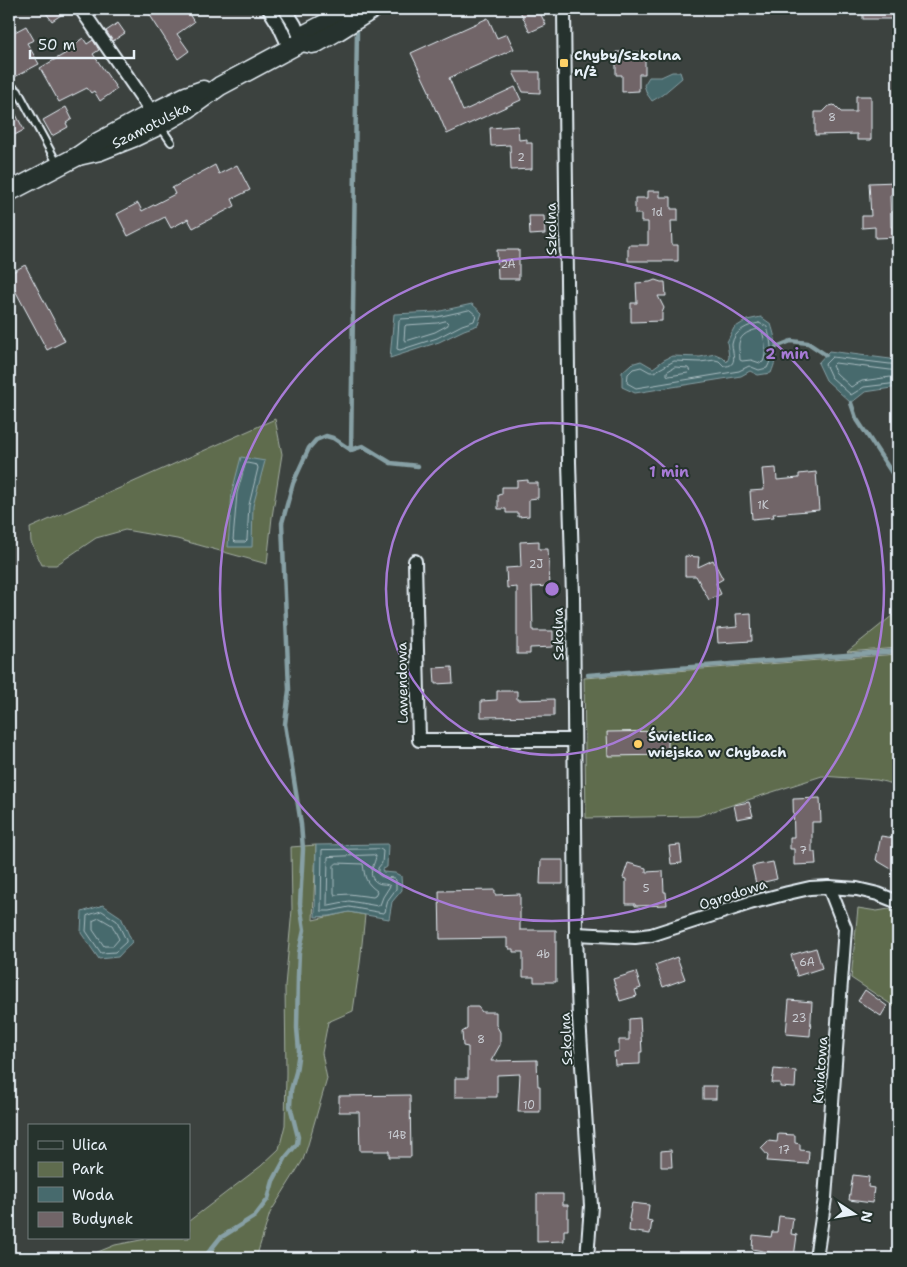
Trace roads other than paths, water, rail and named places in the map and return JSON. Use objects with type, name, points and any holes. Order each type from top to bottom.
[{"type":"street","points":[[81,9],[156,119]]},
{"type":"street","points":[[269,9],[296,46]]},
{"type":"street","points":[[284,9],[295,25],[296,46]]},
{"type":"street","name":"Szamotulska","points":[[296,46],[307,33],[353,9]]},
{"type":"street","name":"Szamotulska","points":[[9,192],[78,156],[98,142],[156,119],[186,96],[220,86],[296,46],[317,43],[373,9]]},
{"type":"street","name":"Szkolna","points":[[564,9],[576,934],[579,1018],[591,1206],[587,1258]]},
{"type":"street","name":"Lawendowa","points":[[414,561],[419,740],[574,740]]},
{"type":"street","name":"Kwiatowa","points":[[816,1258],[826,1189],[845,928],[829,887]]},
{"type":"street","name":"Ogrodowa","points":[[576,934],[635,937],[651,935],[750,903],[810,888],[857,889],[878,894],[898,902]]},
{"type":"lane","points":[[9,86],[18,91],[58,166]]},
{"type":"lane","points":[[156,119],[171,142]]},
{"type":"water","points":[[672,72],[680,72],[682,78],[652,101],[644,85],[649,77],[661,77]]},
{"type":"water","points":[[472,304],[482,313],[478,325],[439,342],[390,358],[394,314],[436,312]]},
{"type":"water","points":[[761,317],[771,324],[776,343],[775,360],[771,373],[758,375],[750,371],[741,376],[635,393],[622,387],[622,372],[631,364],[641,361],[653,368],[672,356],[700,357],[715,354],[727,362],[729,357],[727,342],[734,328],[747,320]]},
{"type":"water","points":[[829,351],[898,360],[898,387],[865,392],[851,403],[826,380],[818,363]]},
{"type":"water","points":[[241,457],[265,461],[253,506],[252,547],[228,547],[232,492]]},
{"type":"water","points":[[388,844],[387,867],[382,869],[383,872],[395,873],[401,876],[402,890],[392,902],[389,919],[349,912],[315,917],[316,845]]},
{"type":"water","points":[[103,905],[121,917],[132,942],[118,957],[99,959],[81,933],[82,912]]},
{"type":"waterway","points":[[351,450],[357,28]]},
{"type":"waterway","points":[[776,347],[791,341],[808,343],[826,355]]},
{"type":"waterway","points":[[851,403],[856,418],[898,482]]},
{"type":"waterway","points":[[204,1258],[220,1238],[255,1216],[268,1199],[273,1181],[286,1157],[297,1144],[298,1137],[290,1106],[291,1090],[299,1051],[297,1028],[298,976],[299,953],[304,930],[300,904],[303,849],[301,824],[285,724],[289,690],[282,523],[293,483],[309,448],[316,440],[326,436],[333,438],[351,450],[363,446],[391,463],[418,466]]},
{"type":"waterway","points":[[588,675],[898,651]]},
{"type":"place","name":"Chyby/Szkolna n/ż","points":[[564,63]]},
{"type":"place","name":"Świetlica wiejska w Chybach","points":[[638,744]]}]
